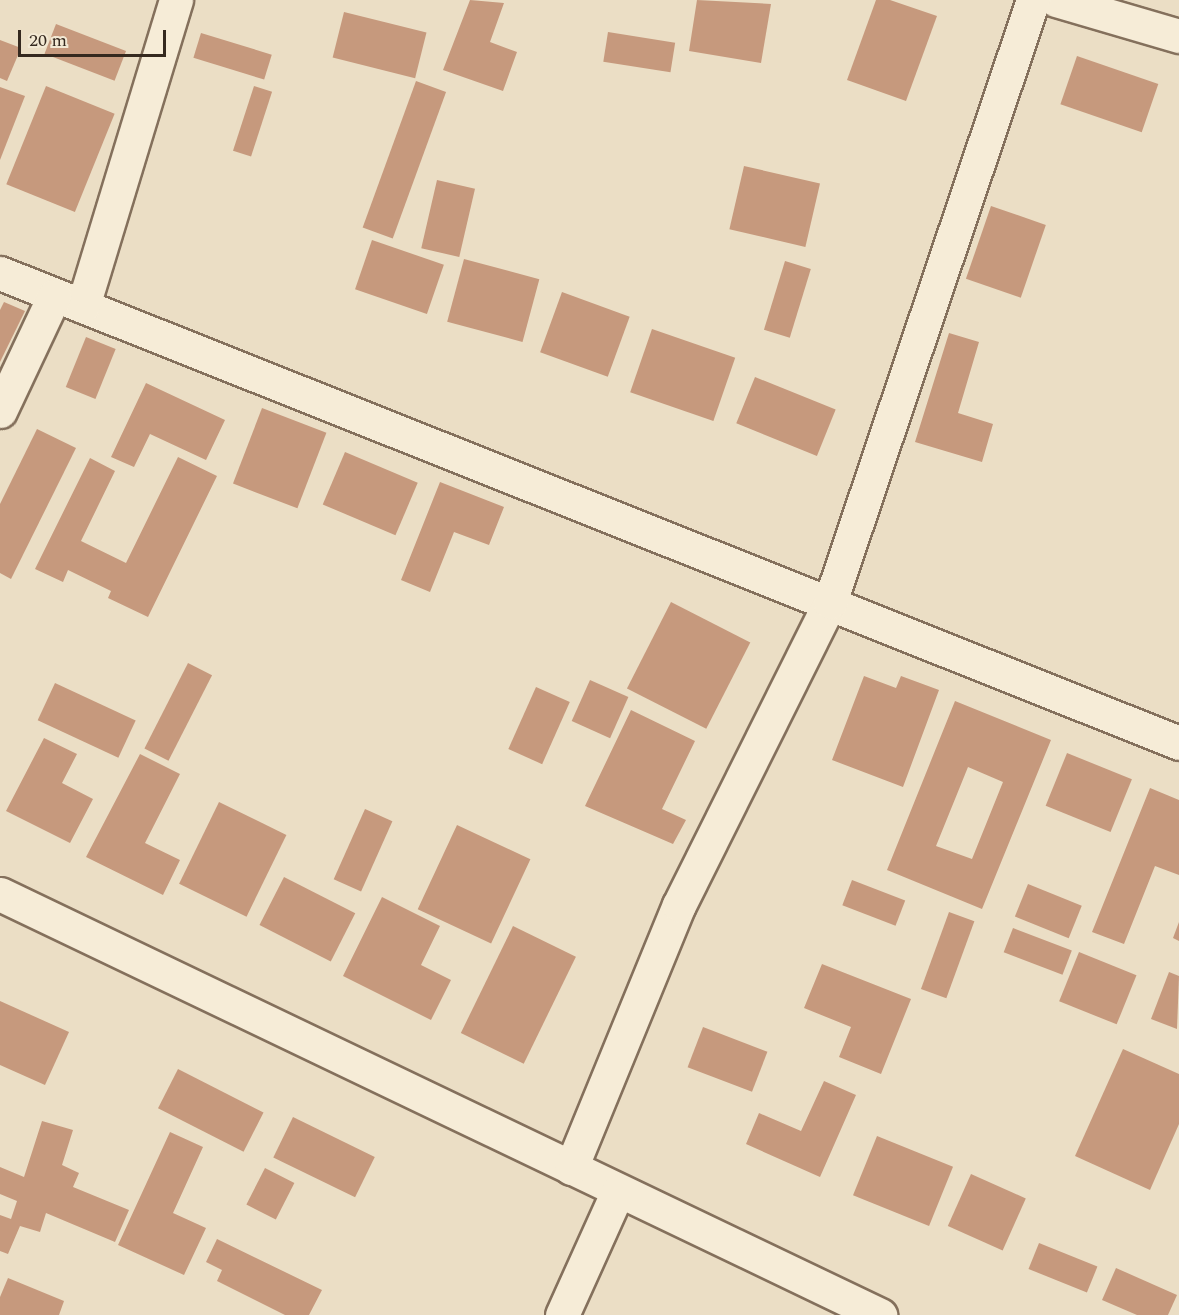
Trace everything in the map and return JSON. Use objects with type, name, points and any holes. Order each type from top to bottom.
[{"type":"street","points":[[0,411],[69,301],[176,0]]},
{"type":"street","points":[[571,1168],[679,904],[830,602],[1033,0]]},
{"type":"street","points":[[1056,0],[1179,36]]},
{"type":"street","points":[[0,273],[1179,743]]},
{"type":"street","points":[[0,894],[880,1315]]},
{"type":"street","points":[[562,1315],[618,1191]]},
{"type":"building","points":[[470,0],[504,3],[490,42],[517,52],[503,91],[443,70]]},
{"type":"building","points":[[697,0],[771,4],[761,63],[689,51]]},
{"type":"building","points":[[876,0],[890,0],[937,16],[906,101],[847,80]]},
{"type":"building","points":[[344,12],[426,33],[415,78],[333,58]]},
{"type":"building","points":[[56,24],[126,51],[115,81],[45,54]]},
{"type":"building","points":[[608,32],[675,43],[670,72],[603,62]]},
{"type":"building","points":[[201,33],[272,55],[264,79],[193,58]]},
{"type":"building","points":[[0,40],[21,48],[7,81],[0,78]]},
{"type":"building","points":[[1077,56],[1158,84],[1142,132],[1060,104]]},
{"type":"building","points":[[416,81],[446,92],[393,239],[363,228]]},
{"type":"building","points":[[46,86],[115,114],[75,212],[6,184]]},
{"type":"building","points":[[254,86],[272,92],[251,157],[233,151]]},
{"type":"building","points":[[0,87],[25,96],[0,160]]},
{"type":"building","points":[[744,166],[820,184],[805,247],[729,229]]},
{"type":"building","points":[[437,180],[475,189],[459,257],[421,248]]},
{"type":"building","points":[[991,206],[1046,225],[1021,298],[966,279]]},
{"type":"building","points":[[372,240],[444,265],[427,314],[355,289]]},
{"type":"building","points":[[464,259],[539,279],[523,342],[447,322]]},
{"type":"building","points":[[785,261],[811,269],[790,338],[764,330]]},
{"type":"building","points":[[562,292],[630,317],[608,377],[540,352]]},
{"type":"building","points":[[4,302],[25,311],[0,362],[0,310]]},
{"type":"building","points":[[652,329],[735,358],[713,421],[630,392]]},
{"type":"building","points":[[949,333],[979,342],[958,413],[993,424],[982,462],[915,442]]},
{"type":"building","points":[[86,337],[116,349],[95,399],[66,387]]},
{"type":"building","points":[[755,377],[836,410],[817,456],[736,423]]},
{"type":"building","points":[[146,383],[225,420],[206,460],[150,434],[134,467],[111,457]]},
{"type":"building","points":[[262,408],[326,433],[297,508],[233,484]]},
{"type":"building","points":[[37,429],[76,448],[11,579],[0,573],[0,504]]},
{"type":"building","points":[[345,452],[418,483],[395,535],[323,504]]},
{"type":"building","points":[[178,457],[217,476],[148,617],[108,598],[111,591],[68,570],[63,582],[35,569],[90,458],[115,471],[81,541],[126,563]]},
{"type":"building","points":[[440,482],[504,507],[489,545],[454,532],[430,592],[401,580]]},
{"type":"building","points":[[671,602],[750,642],[706,729],[627,688]]},
{"type":"building","points":[[188,663],[212,675],[168,761],[144,749]]},
{"type":"building","points":[[864,676],[896,688],[901,676],[939,690],[903,787],[832,760]]},
{"type":"building","points":[[590,680],[628,697],[610,738],[572,721]]},
{"type":"building","points":[[55,683],[136,721],[118,758],[38,720]]},
{"type":"building","points":[[536,687],[570,702],[542,764],[508,749]]},
{"type":"building","points":[[955,701],[1051,740],[982,909],[887,870]],"holes":[[[968,767],[1003,782],[972,859],[936,846]]]},
{"type":"building","points":[[631,710],[695,741],[662,809],[686,820],[673,844],[585,806]]},
{"type":"building","points":[[44,738],[77,754],[62,783],[93,799],[70,843],[6,811]]},
{"type":"building","points":[[1067,753],[1132,779],[1111,832],[1046,806]]},
{"type":"building","points":[[140,754],[180,774],[145,843],[180,860],[163,895],[86,857]]},
{"type":"building","points":[[1150,788],[1179,800],[1179,875],[1155,866],[1124,944],[1092,932]]},
{"type":"building","points":[[219,802],[286,835],[247,917],[179,884]]},
{"type":"building","points":[[365,809],[392,821],[361,892],[334,879]]},
{"type":"building","points":[[457,825],[530,859],[491,944],[418,909]]},
{"type":"building","points":[[284,877],[355,913],[331,961],[259,925]]},
{"type":"building","points":[[852,880],[905,900],[896,926],[842,905]]},
{"type":"building","points":[[1028,884],[1082,906],[1069,938],[1015,916]]},
{"type":"building","points":[[382,897],[440,926],[421,965],[451,980],[431,1020],[343,976]]},
{"type":"building","points":[[949,912],[974,921],[946,998],[921,989]]},
{"type":"building","points":[[1179,922],[1179,941],[1173,938]]},
{"type":"building","points":[[513,926],[576,957],[524,1064],[461,1033]]},
{"type":"building","points":[[1013,928],[1072,951],[1062,975],[1004,952]]},
{"type":"building","points":[[1079,952],[1136,975],[1117,1024],[1059,1001]]},
{"type":"building","points":[[822,964],[911,999],[881,1074],[839,1057],[851,1027],[804,1008]]},
{"type":"building","points":[[1169,972],[1179,976],[1177,1029],[1151,1019]]},
{"type":"building","points":[[0,1001],[69,1032],[45,1085],[0,1065]]},
{"type":"building","points":[[703,1027],[767,1052],[752,1092],[688,1067]]},
{"type":"building","points":[[1123,1049],[1179,1074],[1179,1124],[1150,1190],[1075,1156]]},
{"type":"building","points":[[178,1069],[264,1113],[244,1152],[158,1108]]},
{"type":"building","points":[[824,1081],[856,1095],[820,1177],[746,1144],[759,1113],[801,1131]]},
{"type":"building","points":[[293,1117],[375,1157],[355,1197],[273,1157]]},
{"type":"building","points":[[42,1121],[73,1130],[62,1165],[79,1173],[73,1187],[129,1210],[115,1242],[46,1213],[40,1232],[20,1226],[8,1254],[0,1251],[0,1215],[11,1219],[17,1201],[0,1194],[0,1167],[24,1177]]},
{"type":"building","points":[[170,1132],[203,1147],[173,1213],[206,1228],[184,1275],[118,1245]]},
{"type":"building","points":[[877,1136],[953,1167],[929,1226],[853,1195]]},
{"type":"building","points":[[265,1168],[294,1183],[276,1220],[246,1205]]},
{"type":"building","points":[[971,1174],[1026,1198],[1003,1250],[948,1226]]},
{"type":"building","points":[[217,1239],[322,1290],[309,1315],[285,1315],[217,1281],[222,1270],[206,1262]]},
{"type":"building","points":[[1039,1243],[1097,1267],[1087,1293],[1029,1269]]},
{"type":"building","points":[[1116,1268],[1177,1295],[1168,1315],[1137,1315],[1102,1300]]},
{"type":"building","points":[[8,1278],[64,1301],[59,1315],[0,1315],[0,1297]]}]
